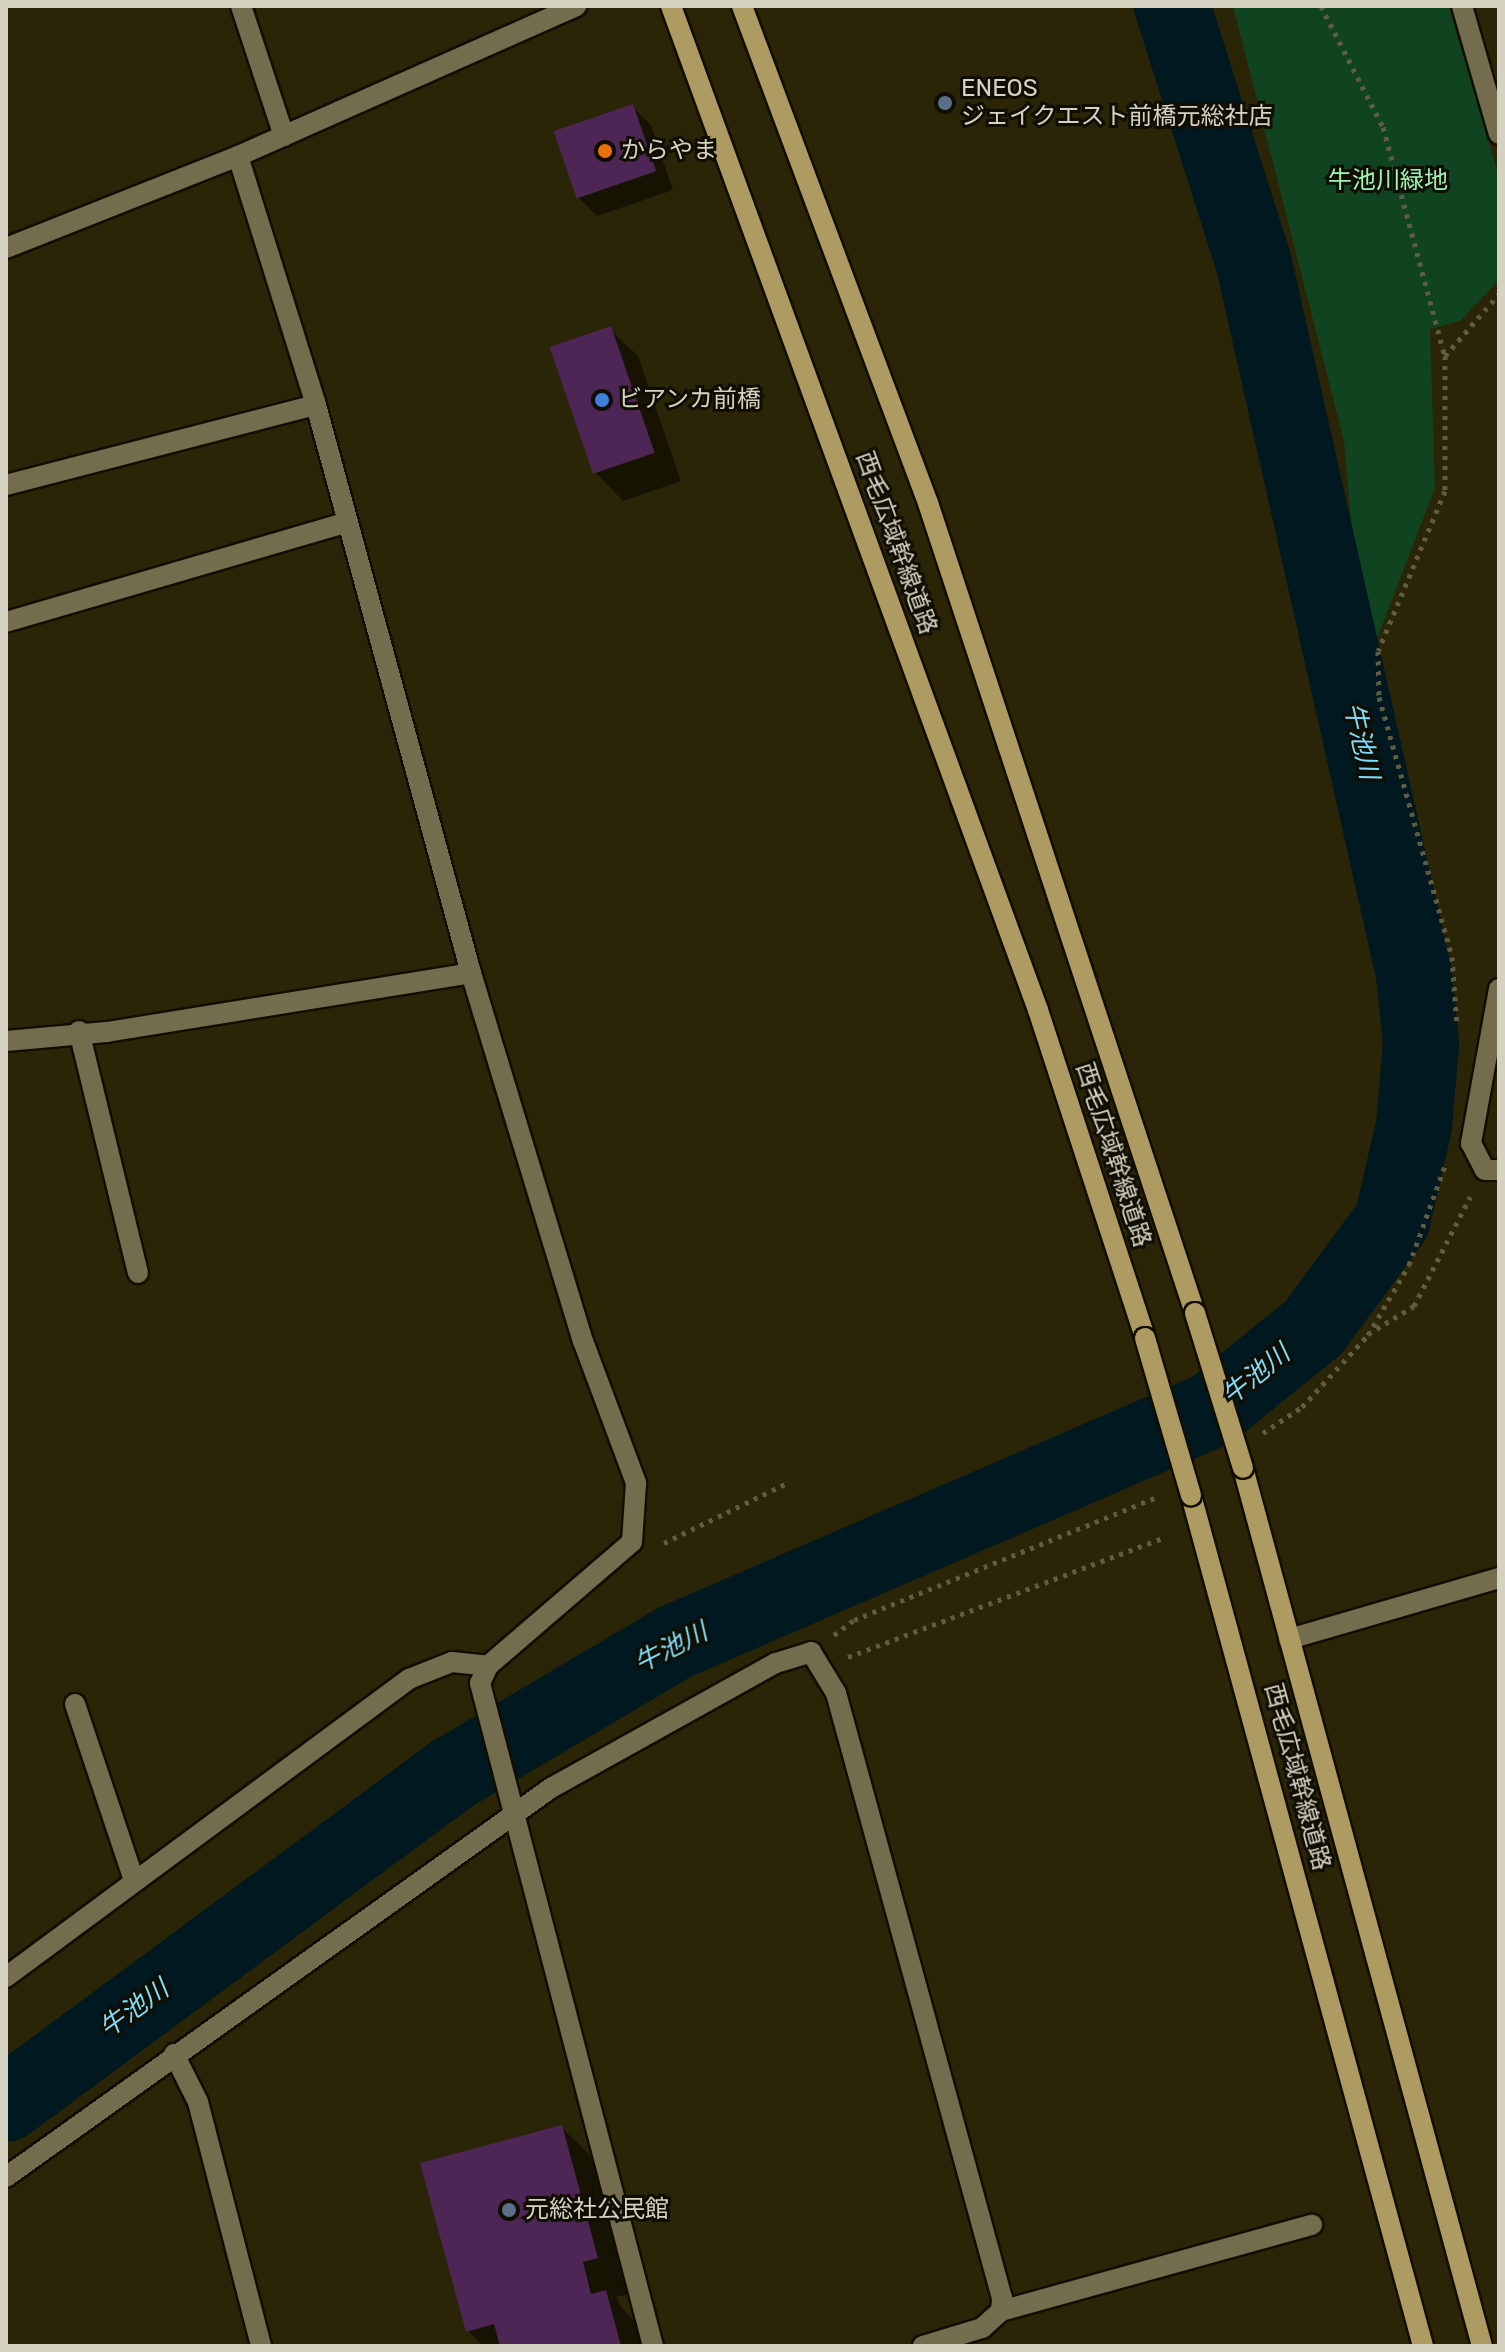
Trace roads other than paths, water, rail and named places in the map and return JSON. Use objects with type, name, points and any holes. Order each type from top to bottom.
[{"type":"main road","name":"西毛広域幹線道路","points":[[671,6],[1038,1010],[1145,1338],[1191,1495],[1423,2346]]},
{"type":"main road","name":"西毛広域幹線道路","points":[[742,6],[928,503],[1195,1313],[1243,1468],[1482,2346]]},
{"type":"street","points":[[241,6],[284,136]]},
{"type":"street","points":[[6,248],[238,156],[576,6]]},
{"type":"street","points":[[1462,6],[1499,134]]},
{"type":"street","points":[[238,156],[316,405],[471,973],[583,1341],[636,1483],[632,1542],[488,1666],[481,1702],[653,2346]]},
{"type":"street","points":[[6,485],[316,405]]},
{"type":"street","points":[[6,622],[347,522]]},
{"type":"street","points":[[6,1041],[471,973]]},
{"type":"street","points":[[1499,989],[1471,1143],[1485,1170],[1499,1170]]},
{"type":"street","points":[[79,1031],[138,1273]]},
{"type":"street","points":[[1289,1639],[1499,1578]]},
{"type":"street","points":[[6,2177],[174,2054],[510,1818],[665,1721],[811,1652],[825,1669],[1001,2311]]},
{"type":"street","points":[[6,1977],[409,1679],[452,1662],[488,1666]]},
{"type":"street","points":[[75,1704],[134,1880]]},
{"type":"street","points":[[174,2054],[198,2102],[261,2346]]},
{"type":"street","points":[[923,2346],[982,2328],[1001,2311],[1312,2225]]},
{"type":"waterway","name":"牛池川","points":[[6,2104],[452,1774],[675,1642],[1212,1410],[1314,1327],[1392,1221],[1414,1126],[1421,1044],[1414,974],[1254,264],[1172,6]]},
{"type":"place","name":"ENEOS ジェイクエスト前橋元総社店","points":[[945,103]]},
{"type":"place","name":"からやま","points":[[605,151]]},
{"type":"place","name":"ビアンカ前橋","points":[[602,400]]},
{"type":"place","name":"元総社公民館","points":[[509,2210]]},
{"type":"park label","name":"牛池川緑地","points":[[1388,181]]}]
